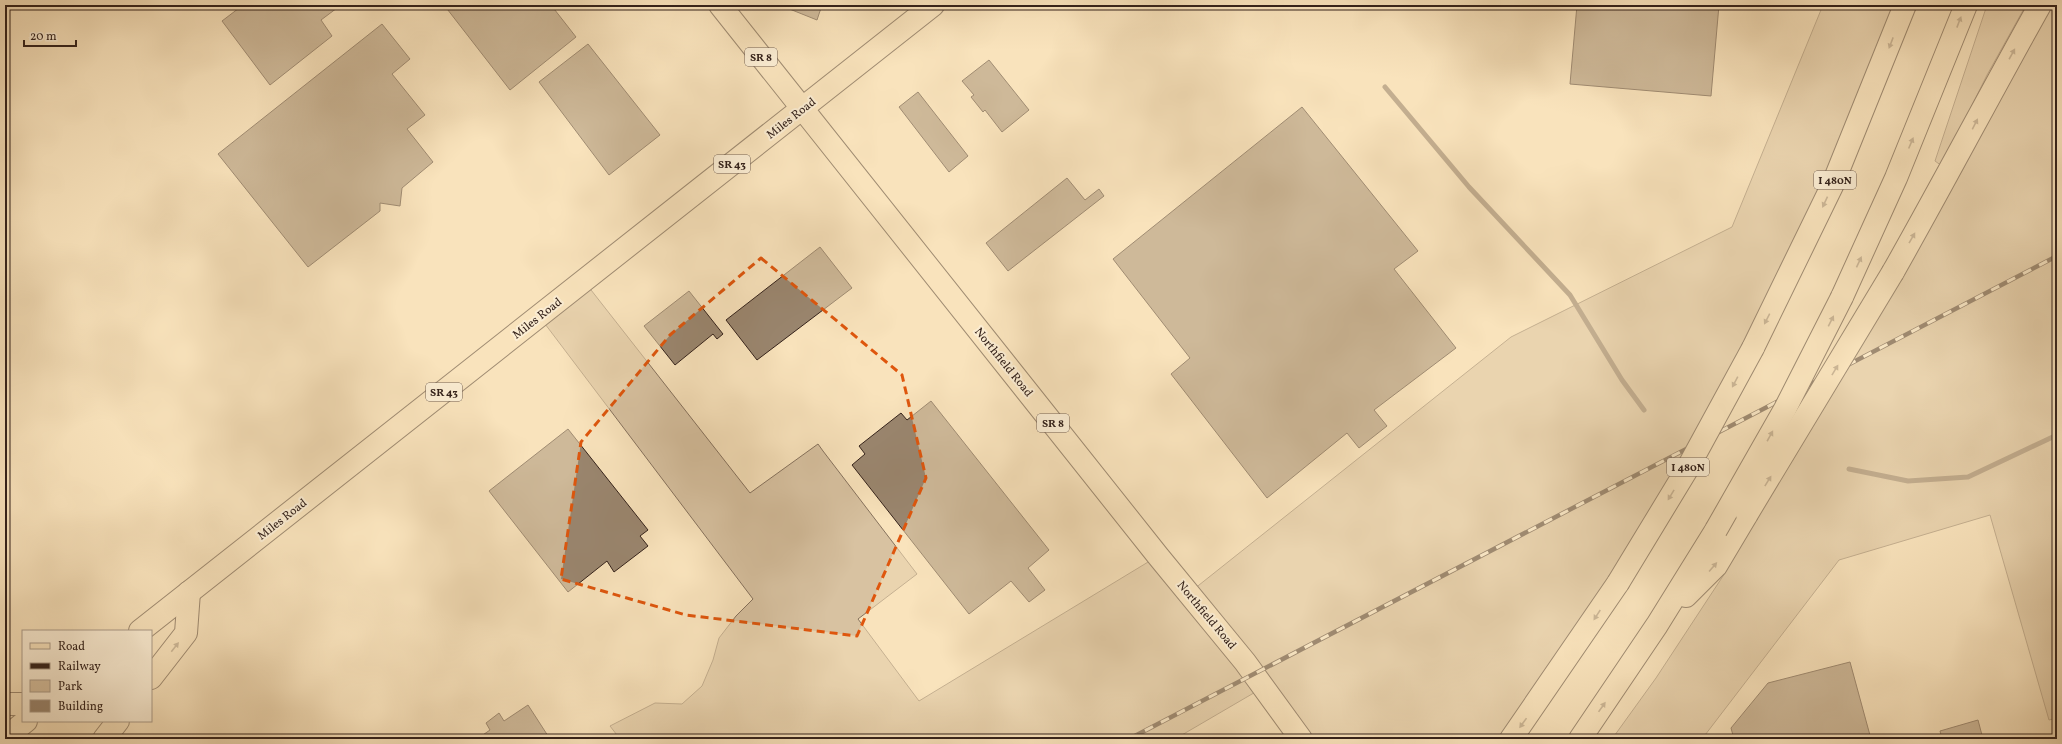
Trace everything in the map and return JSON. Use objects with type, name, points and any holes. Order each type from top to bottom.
[{"type":"main road","name":"Northfield Road","points":[[720,5],[1153,549],[1245,662],[1301,739]]},
{"type":"main road","name":"Miles Road","points":[[141,630],[933,5]]},
{"type":"main road","points":[[1580,739],[1657,625],[1716,530],[1781,415],[1842,298],[1896,178],[1966,5]]},
{"type":"main road","points":[[1657,625],[1716,566],[1893,272],[1961,152],[1993,88],[2040,5]]},
{"type":"main road","name":"I 480N","points":[[1511,739],[1618,583],[1686,471],[1753,348],[1832,186],[1905,6]]},
{"type":"main road","points":[[152,677],[186,633],[189,592]]},
{"type":"main road","points":[[5,704],[22,704]]},
{"type":"main road","points":[[5,738],[25,722]]},
{"type":"main road","points":[[104,739],[117,722]]},
{"type":"highlighted area","points":[[761,258],[902,375],[926,478],[857,636],[686,615],[561,579],[581,442],[670,335]]},
{"type":"green space","points":[[1823,5],[1905,5],[1753,348],[1511,739],[1301,739],[1264,687],[1175,739],[620,739],[610,726],[655,703],[682,704],[702,686],[713,660],[719,638],[736,616],[753,599],[539,316],[584,281],[750,493],[818,444],[917,574],[858,619],[919,701],[1158,556],[1189,593],[1511,337],[1732,227]]},
{"type":"green space","points":[[1987,5],[2026,5],[1987,75],[1942,166],[1935,161]]},
{"type":"green space","points":[[2040,5],[2057,5],[2057,718],[2049,720],[1990,515],[1839,560],[1702,739],[1612,739],[1656,678],[1725,573],[1716,566]]},
{"type":"building","points":[[243,5],[341,5],[321,20],[332,36],[270,85],[222,21]]},
{"type":"building","points":[[444,5],[551,5],[576,37],[510,90]]},
{"type":"building","points":[[788,5],[822,5],[817,20],[787,8]]},
{"type":"building","points":[[1577,5],[1719,5],[1711,96],[1570,84]]},
{"type":"building","points":[[382,24],[410,59],[392,74],[425,115],[407,129],[433,162],[402,188],[400,206],[380,203],[380,211],[308,267],[218,154]]},
{"type":"building","points":[[588,44],[660,135],[609,175],[539,82]]},
{"type":"building","points":[[989,60],[1029,110],[1002,132],[985,110],[983,112],[971,97],[974,95],[962,81]]},
{"type":"building","points":[[918,92],[968,156],[949,172],[899,107]]},
{"type":"building","points":[[1302,107],[1418,251],[1394,269],[1456,348],[1374,410],[1387,426],[1359,448],[1347,433],[1267,498],[1171,374],[1190,358],[1113,259]]},
{"type":"building","points":[[1067,178],[1085,200],[1099,189],[1104,196],[1008,271],[986,243]]},
{"type":"building","points":[[820,247],[852,288],[757,360],[726,320]]},
{"type":"building","points":[[689,291],[723,334],[717,339],[713,334],[675,365],[644,326]]},
{"type":"building","points":[[931,401],[1049,550],[1028,568],[1045,590],[1029,602],[1011,581],[969,614],[852,465],[865,454],[859,446],[901,413],[907,420]]},
{"type":"building","points":[[568,429],[648,530],[640,536],[648,546],[614,572],[607,561],[568,592],[489,491]]},
{"type":"building","points":[[1850,662],[1871,739],[1734,739],[1731,728],[1768,683]]},
{"type":"building","points":[[528,705],[550,739],[477,739],[490,730],[486,723],[499,713],[504,721]]},
{"type":"building","points":[[1978,720],[1983,739],[1942,739],[1940,731]]},
{"type":"waterway","points":[[1385,87],[1469,187],[1570,295],[1622,380],[1644,410]]},
{"type":"waterway","points":[[1849,469],[1908,481],[1968,477],[2057,435]]},
{"type":"railway","points":[[1129,739],[2057,256]]}]
